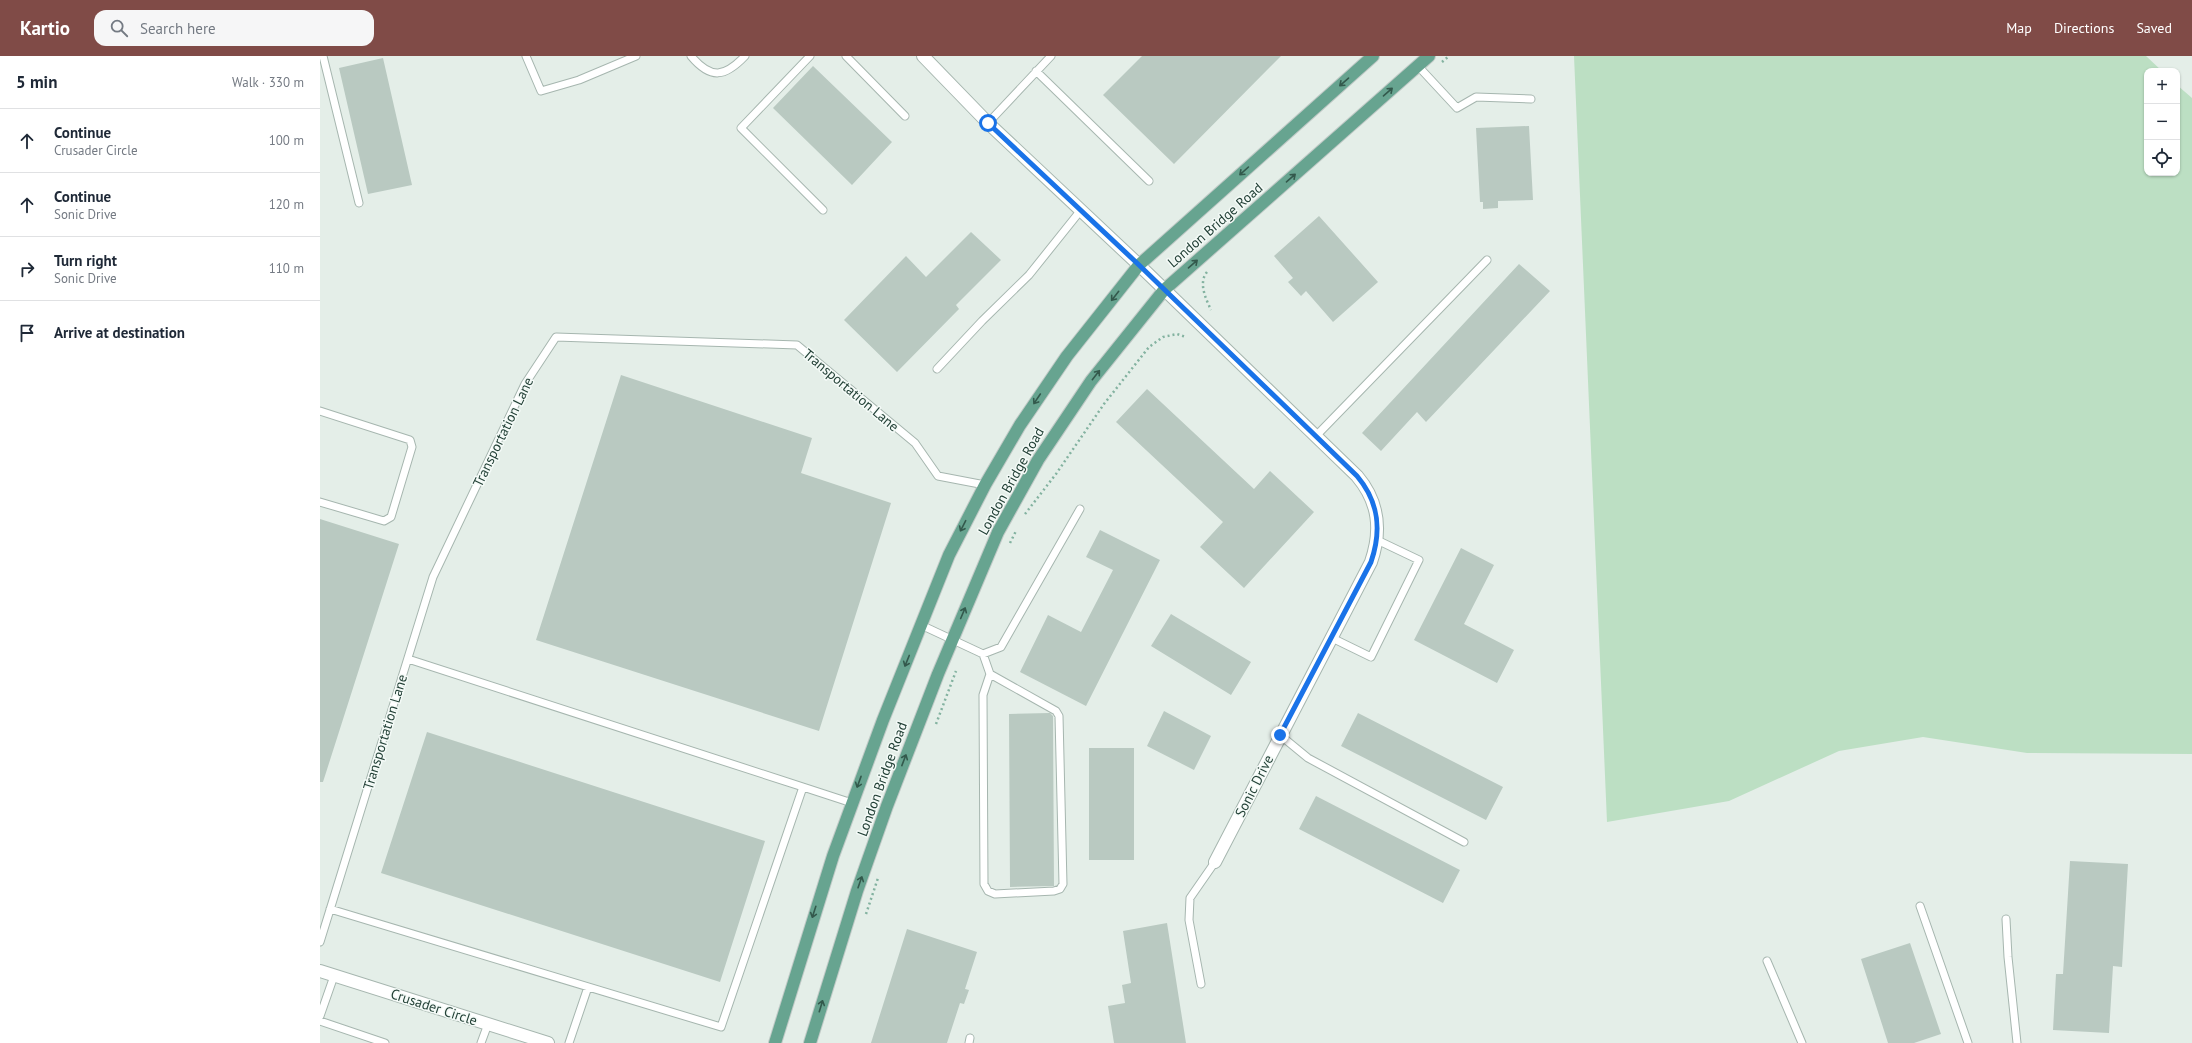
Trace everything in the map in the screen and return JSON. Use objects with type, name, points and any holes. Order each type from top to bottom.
[{"type":"main road","name":"London Bridge Road","points":[[776,1043],[811,921],[852,803],[921,625],[949,555],[985,485],[1020,425],[1054,375],[1139,265],[1373,56]]},
{"type":"main road","name":"London Bridge Road","points":[[810,1043],[857,891],[884,813],[952,638],[998,532],[1038,460],[1091,381],[1164,290],[1429,56]]},
{"type":"street","points":[[923,56],[988,123],[1164,290]]},
{"type":"street","name":"Sonic Drive","points":[[1164,290],[1365,486],[1372,498],[1378,516],[1377,540],[1371,562],[1330,637],[1215,862]]},
{"type":"street","name":"Crusader Circle","points":[[320,971],[548,1043]]},
{"type":"lane","points":[[323,56],[360,203]]},
{"type":"lane","points":[[526,56],[541,91],[579,80],[636,56]]},
{"type":"lane","points":[[691,56],[699,65],[710,72],[730,71],[745,56]]},
{"type":"lane","points":[[810,56],[740,128],[823,210]]},
{"type":"lane","points":[[846,56],[905,116]]},
{"type":"lane","points":[[988,123],[1051,56]]},
{"type":"lane","points":[[1418,66],[1457,108],[1476,97],[1531,99]]},
{"type":"lane","points":[[1036,71],[1149,181]]},
{"type":"lane","points":[[937,368],[982,320],[1029,275],[1081,210]]},
{"type":"lane","points":[[1314,437],[1488,260]]},
{"type":"lane","name":"Transportation Lane","points":[[320,942],[437,570],[525,384],[556,337],[797,345],[915,443],[938,476],[985,485]]},
{"type":"lane","points":[[320,411],[410,440],[412,447],[391,517],[384,521],[320,502]]},
{"type":"lane","points":[[983,654],[1001,647],[1080,509]]},
{"type":"lane","points":[[1330,637],[1371,657],[1419,560],[1377,540]]},
{"type":"lane","points":[[921,625],[952,638],[983,654],[990,674],[983,695],[984,884],[988,891],[995,894],[1054,891],[1060,889],[1063,884],[1059,716],[1056,711],[990,674]]},
{"type":"lane","points":[[408,659],[852,803]]},
{"type":"lane","points":[[1280,735],[1308,758],[1464,842]]},
{"type":"lane","points":[[330,909],[721,1026],[803,787]]},
{"type":"lane","points":[[1201,984],[1189,920],[1190,898],[1215,862]]},
{"type":"lane","points":[[1920,906],[1968,1043]]},
{"type":"lane","points":[[2006,919],[2008,956],[2017,1043]]},
{"type":"lane","points":[[1767,961],[1802,1043]]},
{"type":"lane","points":[[320,1016],[334,976]]},
{"type":"lane","points":[[569,1043],[588,987]]},
{"type":"lane","points":[[320,1021],[385,1043]]},
{"type":"lane","points":[[482,1043],[488,1024]]},
{"type":"path","points":[[1426,76],[1449,56]]},
{"type":"path","points":[[1210,270],[1205,274],[1203,285],[1211,310]]},
{"type":"green space","points":[[1574,56],[2146,56],[2159,68],[2144,68],[2144,176],[2180,176],[2180,88],[2192,98],[2192,754],[2027,753],[1923,737],[1839,751],[1729,801],[1607,822]]},
{"type":"building","points":[[1142,56],[1281,56],[1174,164],[1103,95]]},
{"type":"building","points":[[383,58],[412,185],[368,194],[339,68]]},
{"type":"building","points":[[813,66],[892,142],[852,185],[773,108]]},
{"type":"building","points":[[1529,126],[1533,200],[1498,201],[1498,208],[1483,209],[1483,202],[1480,202],[1476,128]]},
{"type":"building","points":[[1319,216],[1378,282],[1333,322],[1306,291],[1301,296],[1288,282],[1293,278],[1274,256]]},
{"type":"building","points":[[971,232],[1001,260],[956,305],[959,309],[897,372],[844,320],[906,256],[926,277]]},
{"type":"building","points":[[1519,264],[1550,291],[1426,422],[1417,412],[1381,451],[1362,433]]},
{"type":"building","points":[[621,375],[812,438],[801,473],[891,503],[819,731],[536,640]]},
{"type":"building","points":[[1147,389],[1254,489],[1270,471],[1314,512],[1244,588],[1200,547],[1223,522],[1116,422]]},
{"type":"building","points":[[320,519],[399,544],[323,782],[320,782]]},
{"type":"building","points":[[1100,530],[1160,560],[1086,706],[1020,672],[1048,615],[1081,632],[1113,570],[1086,557]]},
{"type":"building","points":[[1461,548],[1494,565],[1464,624],[1514,650],[1497,683],[1414,640]]},
{"type":"building","points":[[1171,614],[1251,662],[1231,695],[1151,646]]},
{"type":"building","points":[[1164,711],[1211,736],[1194,770],[1147,746]]},
{"type":"building","points":[[1050,713],[1053,716],[1054,886],[1010,887],[1009,714]]},
{"type":"building","points":[[1358,713],[1503,787],[1486,820],[1341,746]]},
{"type":"building","points":[[427,732],[765,841],[720,982],[381,873]]},
{"type":"building","points":[[1089,748],[1134,748],[1134,860],[1089,860]]},
{"type":"building","points":[[1316,796],[1460,870],[1443,903],[1299,829]]},
{"type":"building","points":[[2070,861],[2128,864],[2122,967],[2113,966],[2109,1033],[2053,1030],[2056,974],[2063,974]]},
{"type":"building","points":[[1167,923],[1186,1043],[1114,1043],[1108,1006],[1125,1003],[1122,985],[1131,983],[1123,931]]},
{"type":"building","points":[[907,929],[977,952],[965,989],[969,990],[964,1004],[960,1003],[947,1043],[871,1043]]},
{"type":"building","points":[[1910,943],[1941,1034],[1914,1043],[1888,1043],[1861,959]]},
{"type":"route","points":[[988,123],[1139,265],[1314,437],[1357,476],[1372,498],[1378,516],[1378,533],[1371,562],[1362,576],[1280,735]]}]
